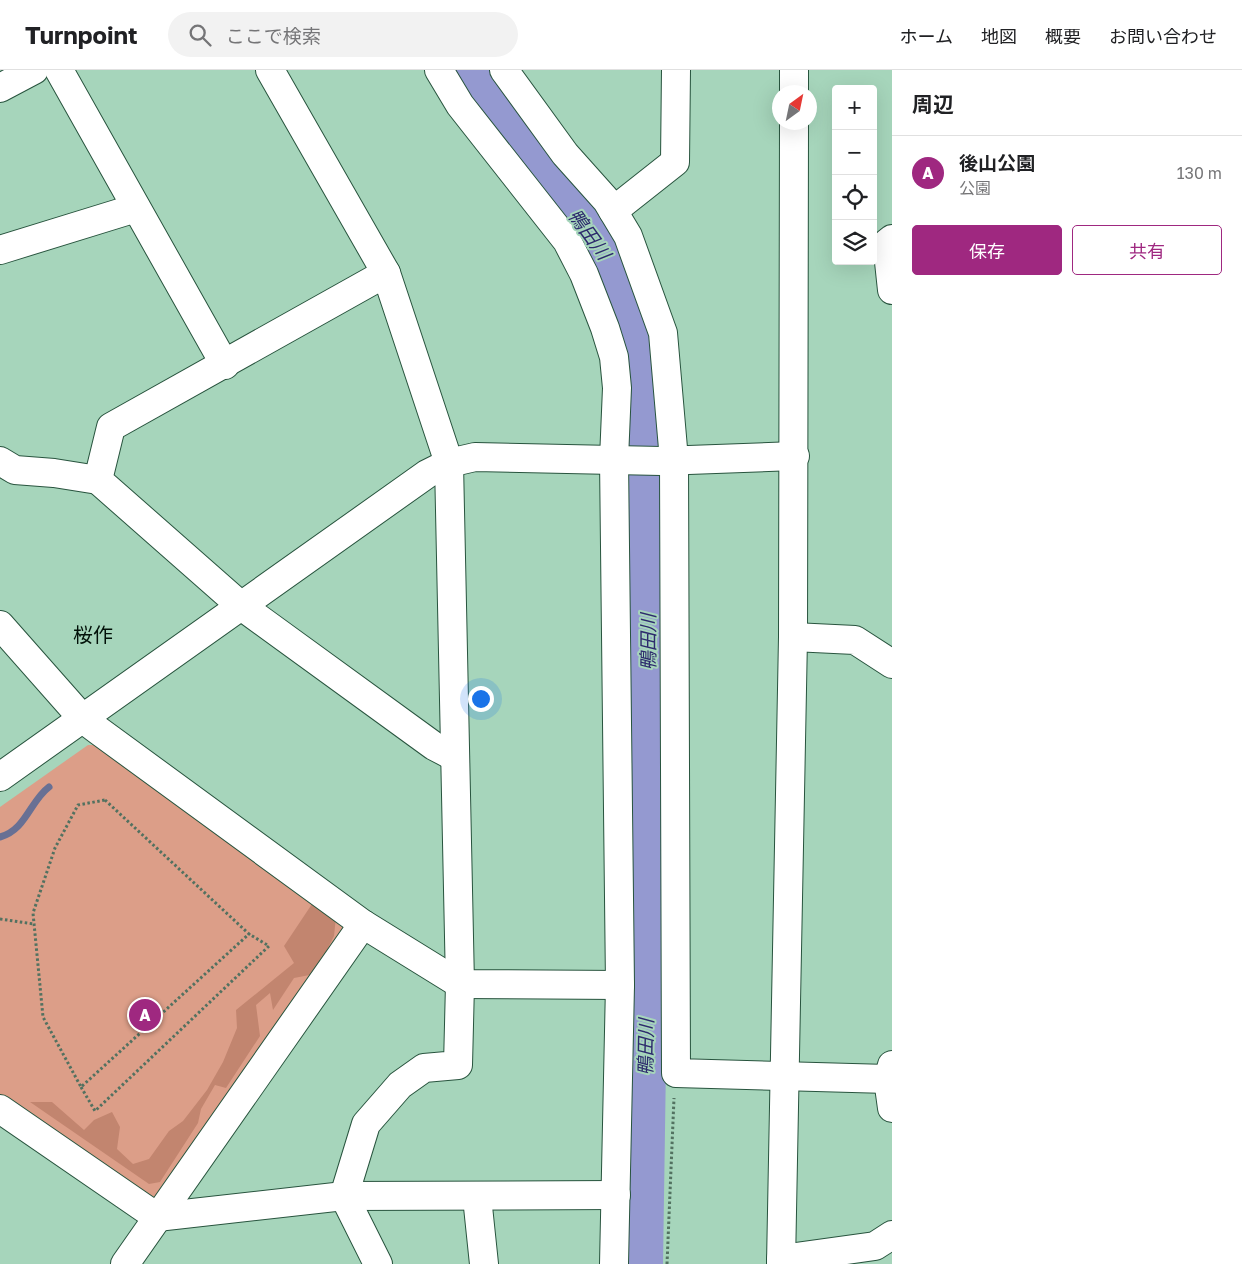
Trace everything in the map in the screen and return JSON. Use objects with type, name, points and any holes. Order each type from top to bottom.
[{"type":"street","points":[[0,88],[34,70]]},
{"type":"street","points":[[59,70],[225,365]]},
{"type":"street","points":[[270,70],[386,273],[449,463],[460,984],[458,1065],[424,1068],[400,1085],[366,1124],[344,1196],[378,1264]]},
{"type":"street","points":[[438,70],[460,106],[566,241],[584,274],[614,357],[619,460],[620,985],[614,1264]]},
{"type":"street","points":[[504,70],[566,154],[613,211],[628,236],[663,333],[668,460],[676,1073],[785,1075],[890,1072],[892,1108]]},
{"type":"street","points":[[613,211],[675,162],[676,70]]},
{"type":"street","points":[[794,70],[794,85]]},
{"type":"street","points":[[794,130],[796,456],[781,1261],[875,1246],[892,1235]]},
{"type":"street","points":[[0,250],[136,208]]},
{"type":"street","points":[[892,239],[887,244],[892,290]]},
{"type":"street","points":[[98,480],[111,427],[225,365],[386,273]]},
{"type":"street","points":[[0,777],[427,474],[449,463],[475,457],[668,460],[796,456]]},
{"type":"street","points":[[0,461],[15,470],[54,473],[98,480],[240,606],[434,746],[455,757]]},
{"type":"street","points":[[0,625],[83,718],[363,924],[460,984],[620,985]]},
{"type":"street","points":[[793,637],[855,640],[892,664]]},
{"type":"street","points":[[125,1264],[363,924]]},
{"type":"street","points":[[0,1109],[157,1217],[344,1196],[616,1195]]},
{"type":"street","points":[[477,1197],[484,1264]]},
{"type":"path","points":[[105,800],[249,934],[269,946],[95,1110],[80,1087],[43,1017],[34,924],[33,913],[54,848],[78,805],[105,800]]},
{"type":"path","points":[[0,919],[34,924]]},
{"type":"path","points":[[80,1087],[249,934]]},
{"type":"path","points":[[666,1264],[676,1073]]},
{"type":"shaded area","points":[[88,745],[95,745],[345,923],[347,934],[159,1198],[146,1198],[0,1095],[0,807]]},
{"type":"shaded area","points":[[314,901],[336,917],[334,936],[315,974],[294,978],[273,1010],[270,993],[256,1005],[260,1036],[226,1088],[215,1085],[201,1109],[198,1123],[160,1182],[149,1184],[30,1102],[52,1102],[84,1130],[94,1120],[112,1112],[120,1127],[117,1149],[133,1164],[149,1159],[169,1131],[183,1121],[207,1090],[223,1062],[237,1028],[236,1010],[294,963],[284,946]]},
{"type":"waterway","name":"鴨田川","points":[[472,70],[514,135],[606,252],[624,286],[634,323],[646,435],[648,862],[642,1264]]},
{"type":"waterway","points":[[0,837],[9,833],[22,822],[37,800],[49,787]]},
{"type":"place","name":"後山公園","points":[[145,1015]]},
{"type":"district","name":"桜作","points":[[93,634]]}]
